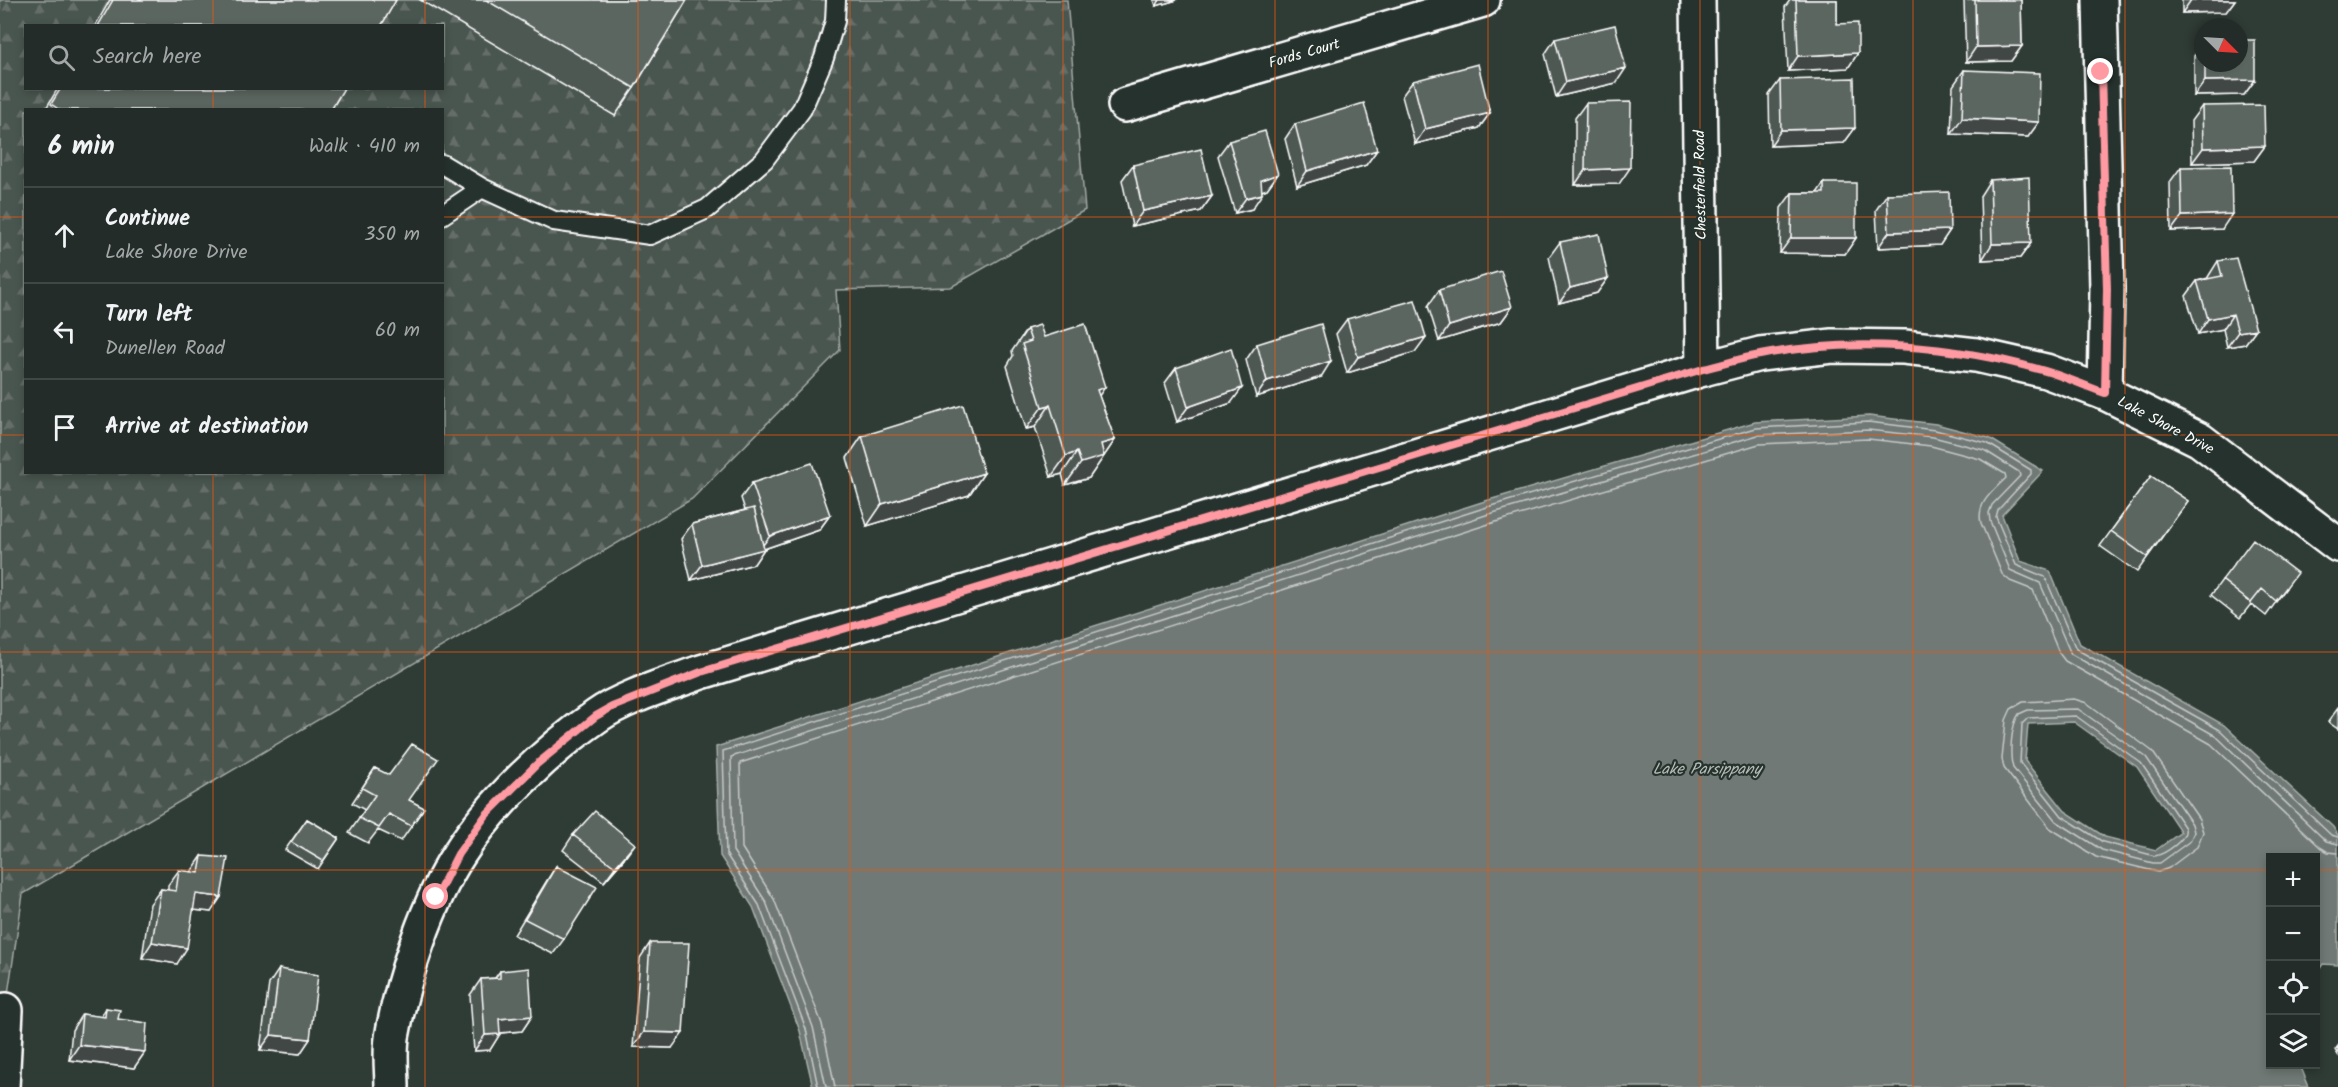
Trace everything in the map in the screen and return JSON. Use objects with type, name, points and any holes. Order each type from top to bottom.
[{"type":"street","name":"Fords Court","points":[[1125,105],[1483,0]]},
{"type":"street","name":"Chesterfield Road","points":[[1698,0],[1703,369]]},
{"type":"street","points":[[2100,0],[2107,289],[2105,393]]},
{"type":"street","name":"Lake Shore Drive","points":[[392,1087],[392,1034],[410,965],[436,897],[458,854],[486,815],[537,764],[596,716],[612,707],[701,672],[1703,369],[1761,354],[1832,346],[1904,347],[1976,355],[2046,371],[2105,393],[2200,440],[2338,545]]},
{"type":"street","points":[[2,1087],[6,1010]]},
{"type":"lane","points":[[444,165],[482,188],[554,220],[650,235],[707,209],[764,160],[801,109],[824,58],[835,21],[836,0]]},
{"type":"lane","points":[[444,214],[482,188]]},
{"type":"green space","points":[[0,0],[1067,0],[1085,210],[951,287],[836,290],[840,350],[692,499],[23,894],[0,1047]]},
{"type":"water","name":"Lake Parsippany","points":[[1869,416],[1936,424],[1989,438],[2043,471],[2002,515],[2020,561],[2050,571],[2080,644],[2224,725],[2333,827],[2338,835],[2338,965],[2323,964],[2320,968],[2320,853],[2266,853],[2266,1069],[2302,1069],[2309,1087],[813,1087],[800,1031],[753,907],[720,856],[716,747],[1482,502],[1755,422]],"holes":[[[2074,722],[2137,767],[2181,832],[2156,850],[2105,837],[2065,811],[2025,761],[2028,724]]]},
{"type":"building","points":[[113,0],[396,0],[382,24],[99,24]]},
{"type":"building","points":[[486,0],[687,0],[634,88]]},
{"type":"building","points":[[1796,0],[1837,0],[1837,24],[1858,23],[1858,53],[1798,56]]},
{"type":"building","points":[[1975,0],[2021,0],[2022,46],[1976,47]]},
{"type":"building","points":[[1615,25],[1626,68],[1566,82],[1555,39]]},
{"type":"building","points":[[2248,40],[2255,40],[2255,80],[2205,81],[2205,72],[2248,72]]},
{"type":"building","points":[[1478,64],[1490,113],[1425,129],[1413,81]]},
{"type":"building","points":[[1964,70],[2040,73],[2039,122],[1962,118]]},
{"type":"building","points":[[1854,78],[1855,128],[1781,130],[1780,80]]},
{"type":"building","points":[[60,90],[343,90],[332,108],[57,108],[51,104]]},
{"type":"building","points":[[1631,102],[1630,168],[1585,170],[1586,103]]},
{"type":"building","points":[[1364,103],[1377,150],[1307,171],[1295,124]]},
{"type":"building","points":[[2264,105],[2265,146],[2203,148],[2202,106]]},
{"type":"building","points":[[1265,131],[1278,174],[1261,180],[1262,194],[1246,198],[1229,141]]},
{"type":"building","points":[[1201,149],[1212,196],[1143,211],[1133,165]]},
{"type":"building","points":[[2231,166],[2232,214],[2182,216],[2181,167]]},
{"type":"building","points":[[2029,177],[2031,243],[1992,244],[1990,180]]},
{"type":"building","points":[[1824,183],[1856,183],[1856,238],[1791,238],[1792,193],[1824,193]]},
{"type":"building","points":[[1949,192],[1950,230],[1889,232],[1887,194]]},
{"type":"building","points":[[1599,234],[1608,278],[1570,288],[1560,242]]},
{"type":"building","points":[[2236,258],[2256,329],[2238,332],[2233,314],[2208,319],[2197,281],[2222,276],[2218,261]]},
{"type":"building","points":[[1501,271],[1512,307],[1449,326],[1439,290]]},
{"type":"building","points":[[1415,300],[1426,337],[1358,357],[1347,319]]},
{"type":"building","points":[[1085,324],[1105,387],[1097,390],[1115,440],[1101,444],[1104,456],[1081,463],[1077,452],[1066,456],[1050,405],[1042,407],[1022,344],[1031,341],[1027,329],[1040,325],[1044,337]]},
{"type":"building","points":[[1321,324],[1331,361],[1267,381],[1257,344]]},
{"type":"building","points":[[1231,348],[1242,388],[1188,407],[1176,368]]},
{"type":"building","points":[[963,405],[984,473],[882,504],[862,436]]},
{"type":"building","points":[[812,463],[830,515],[770,536],[752,483]]},
{"type":"building","points":[[2151,476],[2188,501],[2147,557],[2111,531]]},
{"type":"building","points":[[754,508],[764,549],[702,565],[692,524]]},
{"type":"building","points":[[2253,539],[2297,573],[2276,601],[2262,589],[2251,603],[2222,580]]},
{"type":"building","points":[[412,744],[438,759],[409,800],[424,808],[411,826],[389,814],[379,828],[359,818],[375,795],[362,788],[375,768],[389,775]]},
{"type":"building","points":[[595,811],[635,844],[615,867],[573,835]]},
{"type":"building","points":[[307,819],[339,838],[323,861],[291,842]]},
{"type":"building","points":[[202,856],[228,858],[221,897],[196,894],[187,948],[152,942],[161,889],[176,891],[179,870],[199,873]]},
{"type":"building","points":[[556,866],[597,887],[564,939],[525,919]]},
{"type":"building","points":[[650,943],[689,943],[683,1033],[644,1032]]},
{"type":"building","points":[[529,968],[532,1016],[499,1019],[500,1034],[485,1035],[481,979],[500,978],[500,971]]},
{"type":"building","points":[[279,969],[318,975],[310,1039],[271,1035]]},
{"type":"building","points":[[106,1008],[120,1010],[118,1019],[147,1023],[145,1052],[79,1045],[82,1014],[105,1017]]},
{"type":"route","points":[[436,897],[458,854],[486,815],[537,764],[596,716],[612,707],[701,672],[1703,369],[1761,354],[1832,346],[1904,347],[1976,355],[2046,371],[2105,393],[2107,289],[2101,72]]}]
